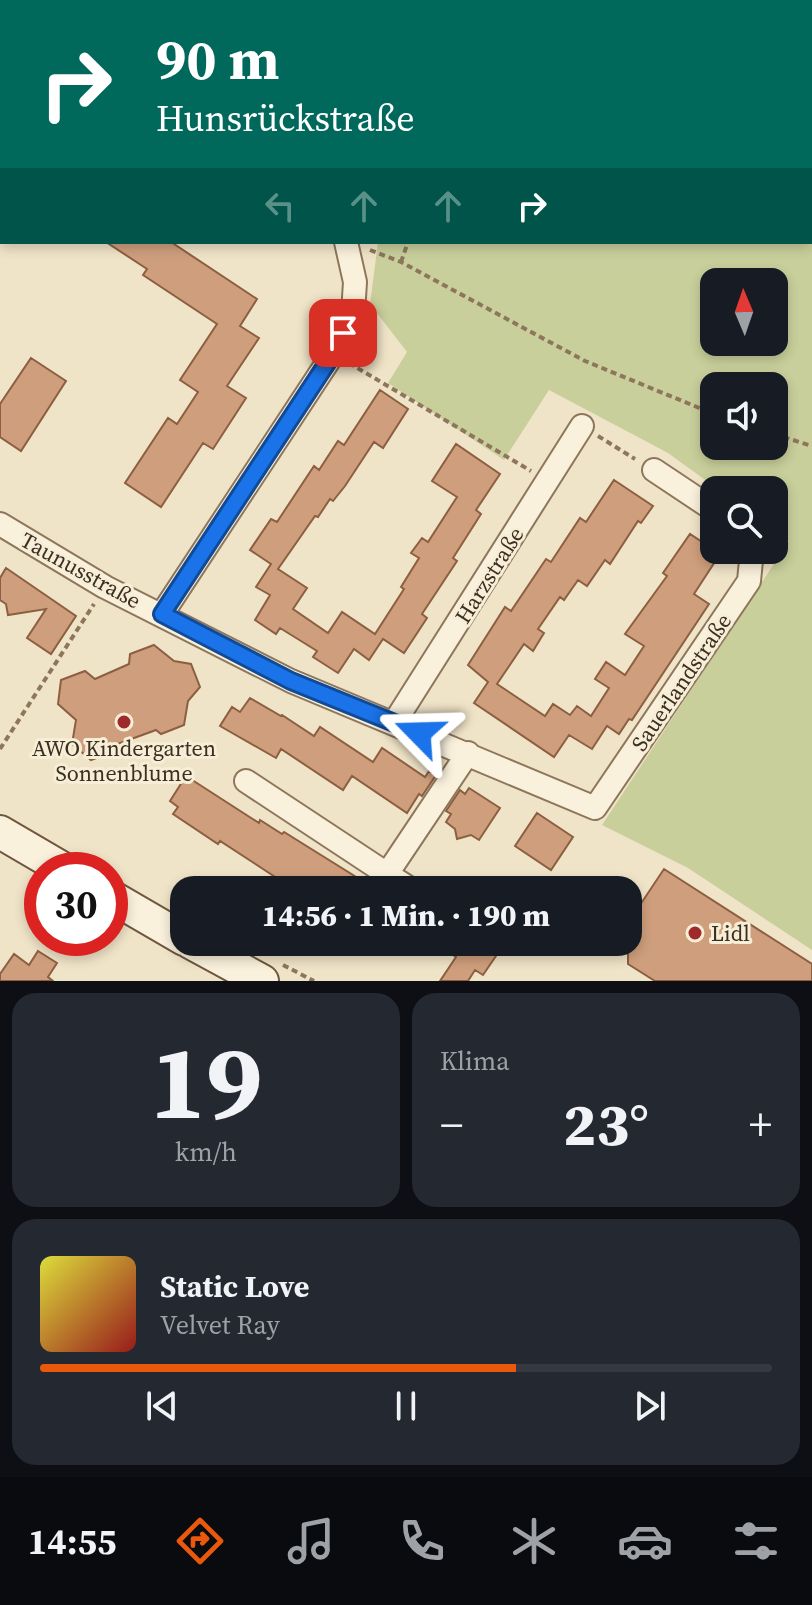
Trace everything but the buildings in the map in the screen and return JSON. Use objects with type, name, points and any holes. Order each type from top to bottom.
[{"type":"main road","points":[[0,832],[48,852]]},
{"type":"main road","points":[[128,896],[170,928]]},
{"type":"main road","points":[[216,956],[262,981]]},
{"type":"street","points":[[162,614],[333,354],[353,313],[354,244]]},
{"type":"street","name":"Harzstraße","points":[[394,723],[582,426]]},
{"type":"street","points":[[654,470],[700,501]]},
{"type":"street","name":"Taunusstraße","points":[[0,524],[105,587],[291,681],[595,808]]},
{"type":"street","name":"Sauerlandstraße","points":[[595,808],[749,581],[751,564]]},
{"type":"street","points":[[387,874],[468,753]]},
{"type":"street","points":[[246,781],[390,876]]},
{"type":"path","points":[[354,244],[401,262],[585,361],[700,408]]},
{"type":"path","points":[[401,262],[407,244]]},
{"type":"path","points":[[333,354],[548,481]]},
{"type":"path","points":[[582,426],[654,470]]},
{"type":"path","points":[[788,438],[812,446]]},
{"type":"path","points":[[0,749],[105,587]]},
{"type":"green space","points":[[378,244],[812,244],[812,950],[688,868],[602,825],[774,564],[788,564],[788,476],[700,476],[668,453],[549,390],[504,460],[388,383],[407,352],[370,304]]},
{"type":"place","name":"AWO Kindergarten Sonnenblume","points":[[124,722]]},
{"type":"place","name":"Lidl","points":[[695,933]]},
{"type":"route","points":[[343,333],[333,354],[162,614],[291,681],[419,733]]}]
